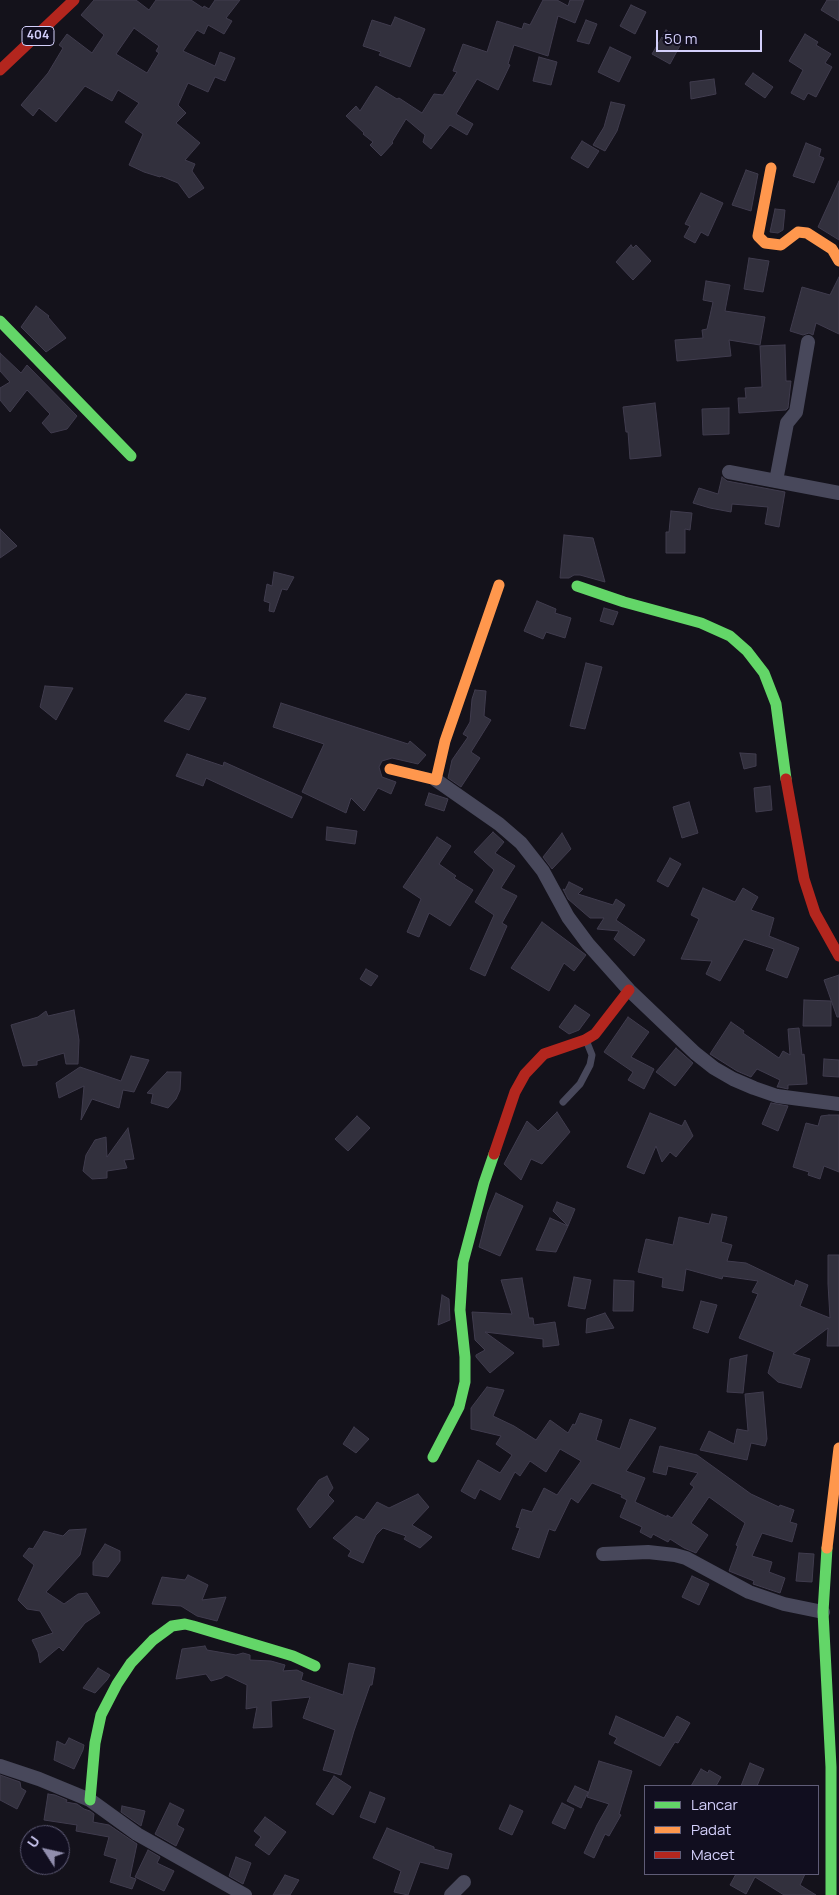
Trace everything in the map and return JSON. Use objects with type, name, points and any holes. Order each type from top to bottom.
[{"type":"street","name":"404","points":[[0,70],[44,31],[74,0]]},
{"type":"street","points":[[771,168],[758,236],[764,243],[781,245],[798,232],[806,233],[832,249],[839,262]]},
{"type":"street","points":[[0,321],[132,456]]},
{"type":"street","points":[[776,481],[787,423],[796,412],[808,342]]},
{"type":"street","points":[[729,472],[839,493]]},
{"type":"street","points":[[436,780],[445,741],[499,585]]},
{"type":"street","points":[[577,586],[624,602],[701,623],[730,636],[747,651],[764,673],[776,704],[781,748],[804,879],[815,912],[839,956]]},
{"type":"street","points":[[390,769],[436,780],[499,824],[521,843],[543,871],[582,936],[629,990],[695,1053],[714,1068],[733,1080],[777,1096],[839,1104]]},
{"type":"street","points":[[433,1457],[459,1407],[465,1382],[465,1357],[460,1310],[463,1262],[484,1183],[515,1092],[525,1074],[544,1054],[585,1040],[595,1034],[629,990]]},
{"type":"street","points":[[831,1895],[831,1767],[823,1612],[826,1553],[839,1448]]},
{"type":"street","points":[[603,1554],[648,1552],[675,1555],[686,1558],[749,1592],[784,1604],[823,1612]]},
{"type":"street","points":[[90,1800],[95,1744],[100,1716],[131,1663],[153,1640],[172,1626],[185,1624],[193,1626],[293,1656],[315,1666]]},
{"type":"street","points":[[0,1766],[39,1779],[90,1800],[137,1834],[245,1895]]},
{"type":"street","points":[[451,1895],[464,1882]]},
{"type":"lane","points":[[563,1102],[580,1084],[590,1065],[592,1055],[585,1040]]},
{"type":"building","points":[[94,0],[136,0],[149,10],[156,0],[191,0],[203,8],[204,6],[209,9],[215,0],[240,0],[226,18],[232,21],[224,34],[208,25],[204,34],[197,30],[183,51],[215,66],[220,52],[235,58],[225,81],[215,77],[208,92],[188,83],[178,105],[186,113],[176,123],[200,143],[185,160],[195,164],[192,171],[204,188],[189,198],[178,183],[129,165],[143,134],[125,122],[139,103],[118,90],[112,101],[85,86],[56,122],[39,108],[33,116],[21,105],[48,73],[63,48],[59,45],[67,34],[92,53],[104,35],[81,15]],"holes":[[[134,28],[159,46],[156,51],[159,53],[147,73],[116,54]]]},
{"type":"building","points":[[543,0],[557,0],[568,6],[570,0],[584,0],[575,23],[558,16],[548,56],[514,45],[508,64],[510,65],[498,90],[477,79],[456,114],[473,124],[467,135],[450,125],[431,149],[423,142],[425,135],[406,119],[393,143],[381,156],[370,145],[373,142],[346,116],[356,106],[360,111],[376,86],[422,113],[434,94],[443,95],[457,72],[453,71],[463,44],[487,52],[497,21],[522,29],[524,23],[530,25]]},
{"type":"building","points":[[827,0],[839,0],[839,21],[821,10]]},
{"type":"building","points":[[631,5],[646,12],[635,34],[620,26]]},
{"type":"building","points":[[395,17],[425,29],[410,67],[379,55],[381,52],[363,46],[372,20],[391,26]]},
{"type":"building","points":[[586,20],[597,24],[589,44],[577,41]]},
{"type":"building","points":[[666,30],[683,40],[670,64],[652,54]]},
{"type":"building","points":[[805,34],[818,42],[816,45],[831,54],[825,63],[832,67],[816,97],[808,93],[804,100],[791,93],[803,70],[789,61]]},
{"type":"building","points":[[610,47],[631,57],[619,82],[598,72]]},
{"type":"building","points":[[539,57],[557,62],[551,85],[533,81]]},
{"type":"building","points":[[753,73],[773,87],[765,98],[745,84]]},
{"type":"building","points":[[714,79],[716,94],[691,99],[690,82]]},
{"type":"building","points":[[611,102],[625,105],[617,131],[605,151],[593,145],[604,127]]},
{"type":"building","points":[[582,141],[599,151],[588,168],[571,158]]},
{"type":"building","points":[[806,143],[821,149],[819,156],[824,158],[814,183],[793,176]]},
{"type":"building","points":[[746,170],[758,174],[751,211],[732,205]]},
{"type":"building","points":[[839,181],[839,240],[818,227]]},
{"type":"building","points":[[701,193],[723,203],[708,236],[701,232],[695,243],[684,237],[690,226],[685,224]]},
{"type":"building","points":[[775,209],[785,210],[783,230],[778,233],[770,232]]},
{"type":"building","points":[[631,245],[633,248],[636,245],[651,261],[633,280],[616,262]]},
{"type":"building","points":[[749,258],[769,261],[763,292],[744,289]]},
{"type":"building","points":[[839,277],[839,334],[816,323],[813,335],[809,333],[803,335],[790,331],[802,287],[830,295]]},
{"type":"building","points":[[706,281],[730,285],[725,311],[765,317],[760,345],[729,340],[731,356],[677,361],[675,340],[703,338],[702,330],[707,329],[713,302],[703,300]]},
{"type":"building","points":[[36,306],[49,316],[66,338],[46,352],[21,327]]},
{"type":"building","points":[[785,345],[786,381],[791,381],[788,408],[786,410],[739,413],[738,398],[746,398],[745,388],[762,387],[760,346]]},
{"type":"building","points":[[0,353],[21,373],[27,365],[77,416],[67,429],[51,433],[42,423],[50,414],[27,390],[10,412],[0,400],[0,388],[10,382],[0,371]]},
{"type":"building","points":[[655,403],[661,456],[630,459],[628,432],[626,432],[623,407]]},
{"type":"building","points":[[729,408],[729,434],[703,435],[702,409]]},
{"type":"building","points":[[722,477],[727,481],[785,492],[779,527],[765,524],[768,507],[732,504],[731,512],[693,503],[699,488],[718,494]]},
{"type":"building","points":[[671,511],[692,513],[690,530],[685,529],[685,553],[666,553],[666,532],[669,532]]},
{"type":"building","points":[[0,529],[17,546],[0,558]]},
{"type":"building","points":[[564,535],[593,538],[605,582],[580,575],[560,578]]},
{"type":"building","points":[[274,572],[294,577],[287,590],[282,589],[274,612],[269,611],[270,603],[264,601],[267,584],[272,586]]},
{"type":"building","points":[[537,601],[556,609],[555,613],[571,618],[565,638],[546,632],[543,639],[524,631]]},
{"type":"building","points":[[604,608],[618,612],[613,625],[600,621]]},
{"type":"building","points":[[586,663],[602,667],[585,729],[570,726]]},
{"type":"building","points":[[45,686],[73,688],[56,720],[40,707]]},
{"type":"building","points":[[475,690],[486,691],[484,716],[491,720],[471,752],[480,758],[461,787],[448,778],[452,760],[468,737],[463,734],[470,722],[472,699]]},
{"type":"building","points":[[186,694],[206,698],[189,730],[164,721]]},
{"type":"building","points":[[281,703],[408,744],[410,741],[426,755],[418,764],[392,758],[382,761],[379,767],[382,777],[396,782],[391,794],[378,788],[364,811],[351,798],[346,813],[302,792],[324,744],[273,727]]},
{"type":"building","points":[[740,753],[756,754],[756,766],[744,769]]},
{"type":"building","points":[[187,754],[223,766],[224,762],[302,797],[292,818],[206,778],[203,786],[176,776]]},
{"type":"building","points":[[770,786],[772,810],[756,812],[754,788]]},
{"type":"building","points":[[429,793],[448,799],[444,811],[425,805]]},
{"type":"building","points":[[689,802],[698,833],[682,838],[673,807]]},
{"type":"building","points":[[327,827],[357,831],[355,844],[326,840]]},
{"type":"building","points":[[493,832],[504,842],[495,853],[515,866],[501,888],[517,896],[502,923],[507,926],[485,976],[470,969],[494,915],[475,902],[494,870],[474,852]]},
{"type":"building","points":[[562,833],[571,849],[552,869],[543,857]]},
{"type":"building","points":[[437,837],[451,846],[439,864],[456,876],[454,878],[473,890],[450,926],[429,913],[419,937],[407,932],[421,899],[403,887]]},
{"type":"building","points":[[670,858],[681,864],[668,887],[657,881]]},
{"type":"building","points":[[569,882],[583,889],[578,894],[613,905],[616,899],[625,905],[616,920],[645,940],[634,956],[614,939],[619,931],[597,929],[604,918],[590,918],[568,899],[563,889],[565,890]]},
{"type":"building","points":[[703,888],[735,902],[743,888],[758,897],[751,910],[774,918],[769,936],[799,948],[787,978],[766,970],[774,949],[744,939],[720,981],[706,974],[712,961],[681,959],[699,919],[691,915]]},
{"type":"building","points":[[542,922],[586,955],[574,971],[564,963],[549,991],[511,968]]},
{"type":"building","points":[[366,969],[378,976],[371,986],[360,979]]},
{"type":"building","points":[[839,975],[839,1017],[837,1017],[824,980]]},
{"type":"building","points":[[804,1000],[831,1001],[831,1026],[803,1026]]},
{"type":"building","points":[[575,1005],[590,1015],[579,1030],[569,1034],[559,1027]]},
{"type":"building","points":[[74,1010],[79,1040],[78,1064],[66,1064],[64,1053],[37,1061],[37,1065],[23,1066],[11,1025],[38,1017],[46,1011],[48,1016]]},
{"type":"building","points":[[628,1017],[649,1032],[631,1057],[654,1069],[644,1089],[628,1080],[633,1072],[604,1052]]},
{"type":"building","points":[[731,1022],[744,1031],[743,1033],[779,1058],[783,1051],[790,1055],[788,1029],[799,1028],[807,1084],[788,1085],[788,1089],[777,1087],[780,1080],[757,1069],[751,1077],[737,1071],[710,1054]]},
{"type":"building","points":[[676,1048],[693,1063],[675,1086],[656,1072]]},
{"type":"building","points":[[131,1056],[149,1060],[134,1092],[123,1090],[119,1108],[92,1099],[81,1120],[84,1086],[59,1098],[56,1083],[80,1067],[121,1081]]},
{"type":"building","points":[[824,1059],[839,1060],[839,1077],[823,1076]]},
{"type":"building","points":[[167,1072],[181,1072],[180,1090],[176,1099],[168,1108],[151,1103],[153,1094],[147,1093]]},
{"type":"building","points":[[771,1103],[788,1106],[778,1131],[762,1124]]},
{"type":"building","points":[[557,1112],[570,1132],[542,1164],[531,1159],[521,1180],[504,1164],[527,1121],[538,1131]]},
{"type":"building","points":[[650,1113],[682,1126],[685,1120],[693,1136],[676,1157],[670,1152],[662,1162],[656,1146],[644,1174],[627,1167]]},
{"type":"building","points":[[839,1115],[839,1172],[824,1166],[820,1179],[808,1175],[809,1172],[793,1167],[806,1123],[818,1126],[821,1116]]},
{"type":"building","points":[[357,1116],[370,1128],[348,1151],[335,1139]]},
{"type":"building","points":[[128,1128],[134,1159],[124,1160],[127,1168],[107,1171],[107,1178],[92,1179],[83,1171],[86,1155],[95,1140],[106,1137],[107,1157]]},
{"type":"building","points":[[496,1193],[523,1206],[500,1256],[479,1247],[488,1212]]},
{"type":"building","points":[[557,1202],[575,1209],[568,1226],[553,1211]]},
{"type":"building","points":[[712,1214],[727,1217],[721,1242],[732,1245],[727,1261],[746,1263],[794,1286],[796,1280],[808,1285],[800,1306],[830,1318],[828,1255],[839,1255],[839,1346],[827,1346],[828,1328],[793,1354],[810,1359],[801,1388],[778,1382],[768,1373],[774,1352],[739,1338],[758,1294],[752,1292],[758,1281],[723,1276],[722,1279],[686,1269],[683,1291],[662,1287],[663,1278],[638,1272],[646,1239],[673,1245],[679,1217],[709,1224]]},
{"type":"building","points":[[550,1218],[568,1226],[556,1252],[536,1250]]},
{"type":"building","points":[[574,1277],[591,1280],[585,1309],[568,1306]]},
{"type":"building","points":[[522,1278],[529,1318],[533,1318],[534,1325],[555,1322],[559,1345],[543,1347],[543,1339],[485,1332],[514,1353],[490,1373],[476,1357],[476,1355],[485,1350],[475,1340],[472,1312],[512,1314],[501,1280]]},
{"type":"building","points":[[614,1280],[634,1281],[633,1311],[613,1311]]},
{"type":"building","points":[[442,1295],[449,1299],[450,1320],[438,1325]]},
{"type":"building","points":[[701,1301],[717,1305],[708,1333],[693,1328]]},
{"type":"building","points":[[605,1313],[614,1328],[586,1333],[587,1319]]},
{"type":"building","points":[[747,1355],[743,1393],[727,1392],[730,1359]]},
{"type":"building","points":[[487,1387],[504,1390],[493,1416],[514,1426],[536,1440],[550,1420],[568,1433],[573,1424],[575,1425],[580,1413],[602,1420],[596,1440],[620,1449],[630,1419],[656,1428],[626,1471],[645,1478],[635,1502],[667,1517],[667,1515],[672,1518],[694,1487],[690,1484],[698,1473],[668,1466],[666,1475],[653,1472],[660,1446],[697,1455],[751,1494],[779,1507],[780,1505],[794,1510],[790,1522],[797,1524],[792,1542],[762,1533],[752,1556],[772,1562],[769,1572],[785,1578],[780,1593],[753,1584],[754,1581],[729,1571],[738,1546],[736,1545],[745,1523],[709,1497],[691,1523],[708,1535],[696,1553],[670,1539],[668,1542],[653,1534],[651,1538],[640,1532],[642,1527],[620,1517],[627,1500],[621,1497],[622,1495],[592,1483],[578,1503],[571,1498],[555,1531],[549,1529],[539,1558],[512,1549],[520,1528],[516,1527],[522,1509],[532,1512],[544,1488],[557,1495],[581,1461],[560,1449],[546,1472],[530,1461],[520,1476],[515,1472],[500,1500],[480,1489],[475,1499],[461,1491],[478,1460],[500,1473],[512,1455],[496,1444],[501,1436],[471,1429],[471,1408]]},
{"type":"building","points":[[763,1392],[767,1439],[765,1446],[751,1443],[747,1460],[700,1450],[709,1431],[734,1444],[737,1429],[748,1431],[745,1394]]},
{"type":"building","points":[[354,1427],[369,1439],[356,1453],[343,1444]]},
{"type":"building","points":[[327,1476],[333,1488],[328,1495],[334,1501],[310,1528],[297,1509],[319,1480]]},
{"type":"building","points":[[418,1494],[429,1507],[412,1525],[432,1537],[420,1548],[404,1539],[406,1536],[383,1528],[376,1535],[363,1563],[348,1556],[351,1551],[333,1538],[356,1516],[364,1520],[377,1502],[389,1508]]},
{"type":"building","points":[[86,1529],[80,1555],[46,1592],[64,1604],[78,1594],[87,1593],[100,1613],[85,1623],[63,1651],[59,1647],[40,1663],[38,1652],[32,1640],[53,1633],[40,1611],[27,1609],[18,1600],[34,1565],[23,1556],[29,1548],[33,1549],[44,1531],[63,1536],[69,1530]]},
{"type":"building","points":[[105,1544],[120,1551],[120,1561],[108,1577],[93,1575],[93,1562]]},
{"type":"building","points":[[799,1553],[814,1554],[812,1582],[796,1581]]},
{"type":"building","points":[[188,1575],[208,1585],[202,1600],[226,1597],[217,1621],[197,1616],[181,1606],[152,1604],[162,1577],[185,1580]]},
{"type":"building","points":[[692,1576],[709,1584],[699,1605],[682,1597]]},
{"type":"building","points":[[205,1646],[207,1650],[236,1655],[243,1653],[250,1655],[250,1660],[271,1661],[285,1665],[283,1671],[297,1670],[303,1673],[301,1680],[343,1695],[349,1663],[375,1668],[372,1685],[370,1685],[354,1731],[341,1775],[323,1770],[335,1730],[303,1718],[310,1697],[271,1701],[272,1727],[253,1728],[257,1707],[246,1709],[247,1685],[226,1675],[211,1681],[206,1674],[176,1679],[182,1649]]},
{"type":"building","points":[[98,1668],[110,1675],[95,1693],[83,1688]]},
{"type":"building","points":[[616,1716],[664,1738],[677,1716],[690,1723],[678,1743],[675,1742],[660,1766],[614,1743],[617,1738],[609,1734]]},
{"type":"building","points":[[69,1738],[84,1745],[74,1769],[54,1760],[57,1741],[65,1745]]},
{"type":"building","points":[[599,1761],[632,1771],[619,1814],[621,1815],[609,1836],[605,1834],[594,1858],[584,1853],[609,1804],[587,1797]]},
{"type":"building","points":[[750,1763],[764,1769],[757,1785],[741,1785]]},
{"type":"building","points":[[701,1769],[708,1773],[709,1770],[721,1777],[717,1785],[692,1785]]},
{"type":"building","points":[[0,1775],[20,1782],[21,1788],[26,1791],[17,1809],[0,1800]]},
{"type":"building","points":[[334,1776],[351,1787],[333,1815],[316,1804]]},
{"type":"building","points":[[575,1786],[588,1792],[581,1808],[567,1801]]},
{"type":"building","points":[[370,1792],[385,1798],[375,1823],[360,1817]]},
{"type":"building","points":[[48,1794],[55,1795],[67,1800],[66,1802],[77,1804],[90,1811],[94,1814],[93,1822],[109,1825],[137,1844],[130,1877],[136,1879],[132,1889],[110,1882],[117,1859],[104,1855],[109,1837],[76,1831],[77,1825],[44,1820]]},
{"type":"building","points":[[170,1803],[184,1810],[177,1825],[184,1829],[176,1846],[155,1834]]},
{"type":"building","points":[[562,1803],[574,1809],[565,1829],[552,1823]]},
{"type":"building","points":[[510,1805],[523,1811],[512,1835],[499,1829]]},
{"type":"building","points":[[122,1806],[145,1811],[141,1826],[121,1812]]},
{"type":"building","points":[[265,1817],[286,1832],[269,1855],[255,1845],[261,1837],[254,1831]]},
{"type":"building","points":[[387,1828],[434,1847],[434,1849],[452,1854],[448,1869],[420,1862],[408,1895],[394,1892],[401,1871],[373,1858]]},
{"type":"building","points":[[148,1850],[160,1857],[157,1863],[174,1871],[164,1891],[135,1877]]},
{"type":"building","points":[[236,1857],[251,1863],[243,1884],[229,1876]]},
{"type":"building","points":[[285,1875],[299,1880],[290,1895],[273,1895]]},
{"type":"building","points":[[735,1875],[805,1875],[800,1885],[816,1895],[784,1895],[755,1877],[746,1894],[730,1885]]},
{"type":"traffic: fast","points":[[0,321],[131,456]]},
{"type":"traffic: fast","points":[[577,586],[624,602],[701,623],[730,636],[747,651],[764,673],[776,704],[786,779]]},
{"type":"traffic: fast","points":[[433,1457],[459,1407],[465,1382],[465,1357],[460,1310],[463,1262],[484,1183],[494,1154]]},
{"type":"traffic: fast","points":[[827,1548],[823,1612],[831,1767],[831,1895]]},
{"type":"traffic: fast","points":[[90,1800],[95,1743],[101,1715],[117,1684],[131,1663],[153,1640],[172,1626],[185,1624],[193,1626],[293,1656],[315,1666]]},
{"type":"traffic: slow","points":[[771,168],[758,236],[765,243],[781,245],[798,232],[807,233],[832,249],[839,261]]},
{"type":"traffic: slow","points":[[390,769],[436,780],[445,741],[499,585]]},
{"type":"traffic: slow","points":[[827,1548],[839,1448]]},
{"type":"traffic: jam","points":[[0,70],[74,0]]},
{"type":"traffic: jam","points":[[786,779],[804,879],[815,913],[839,956]]},
{"type":"traffic: jam","points":[[494,1154],[515,1092],[525,1074],[544,1054],[585,1040],[595,1034],[629,990]]}]
